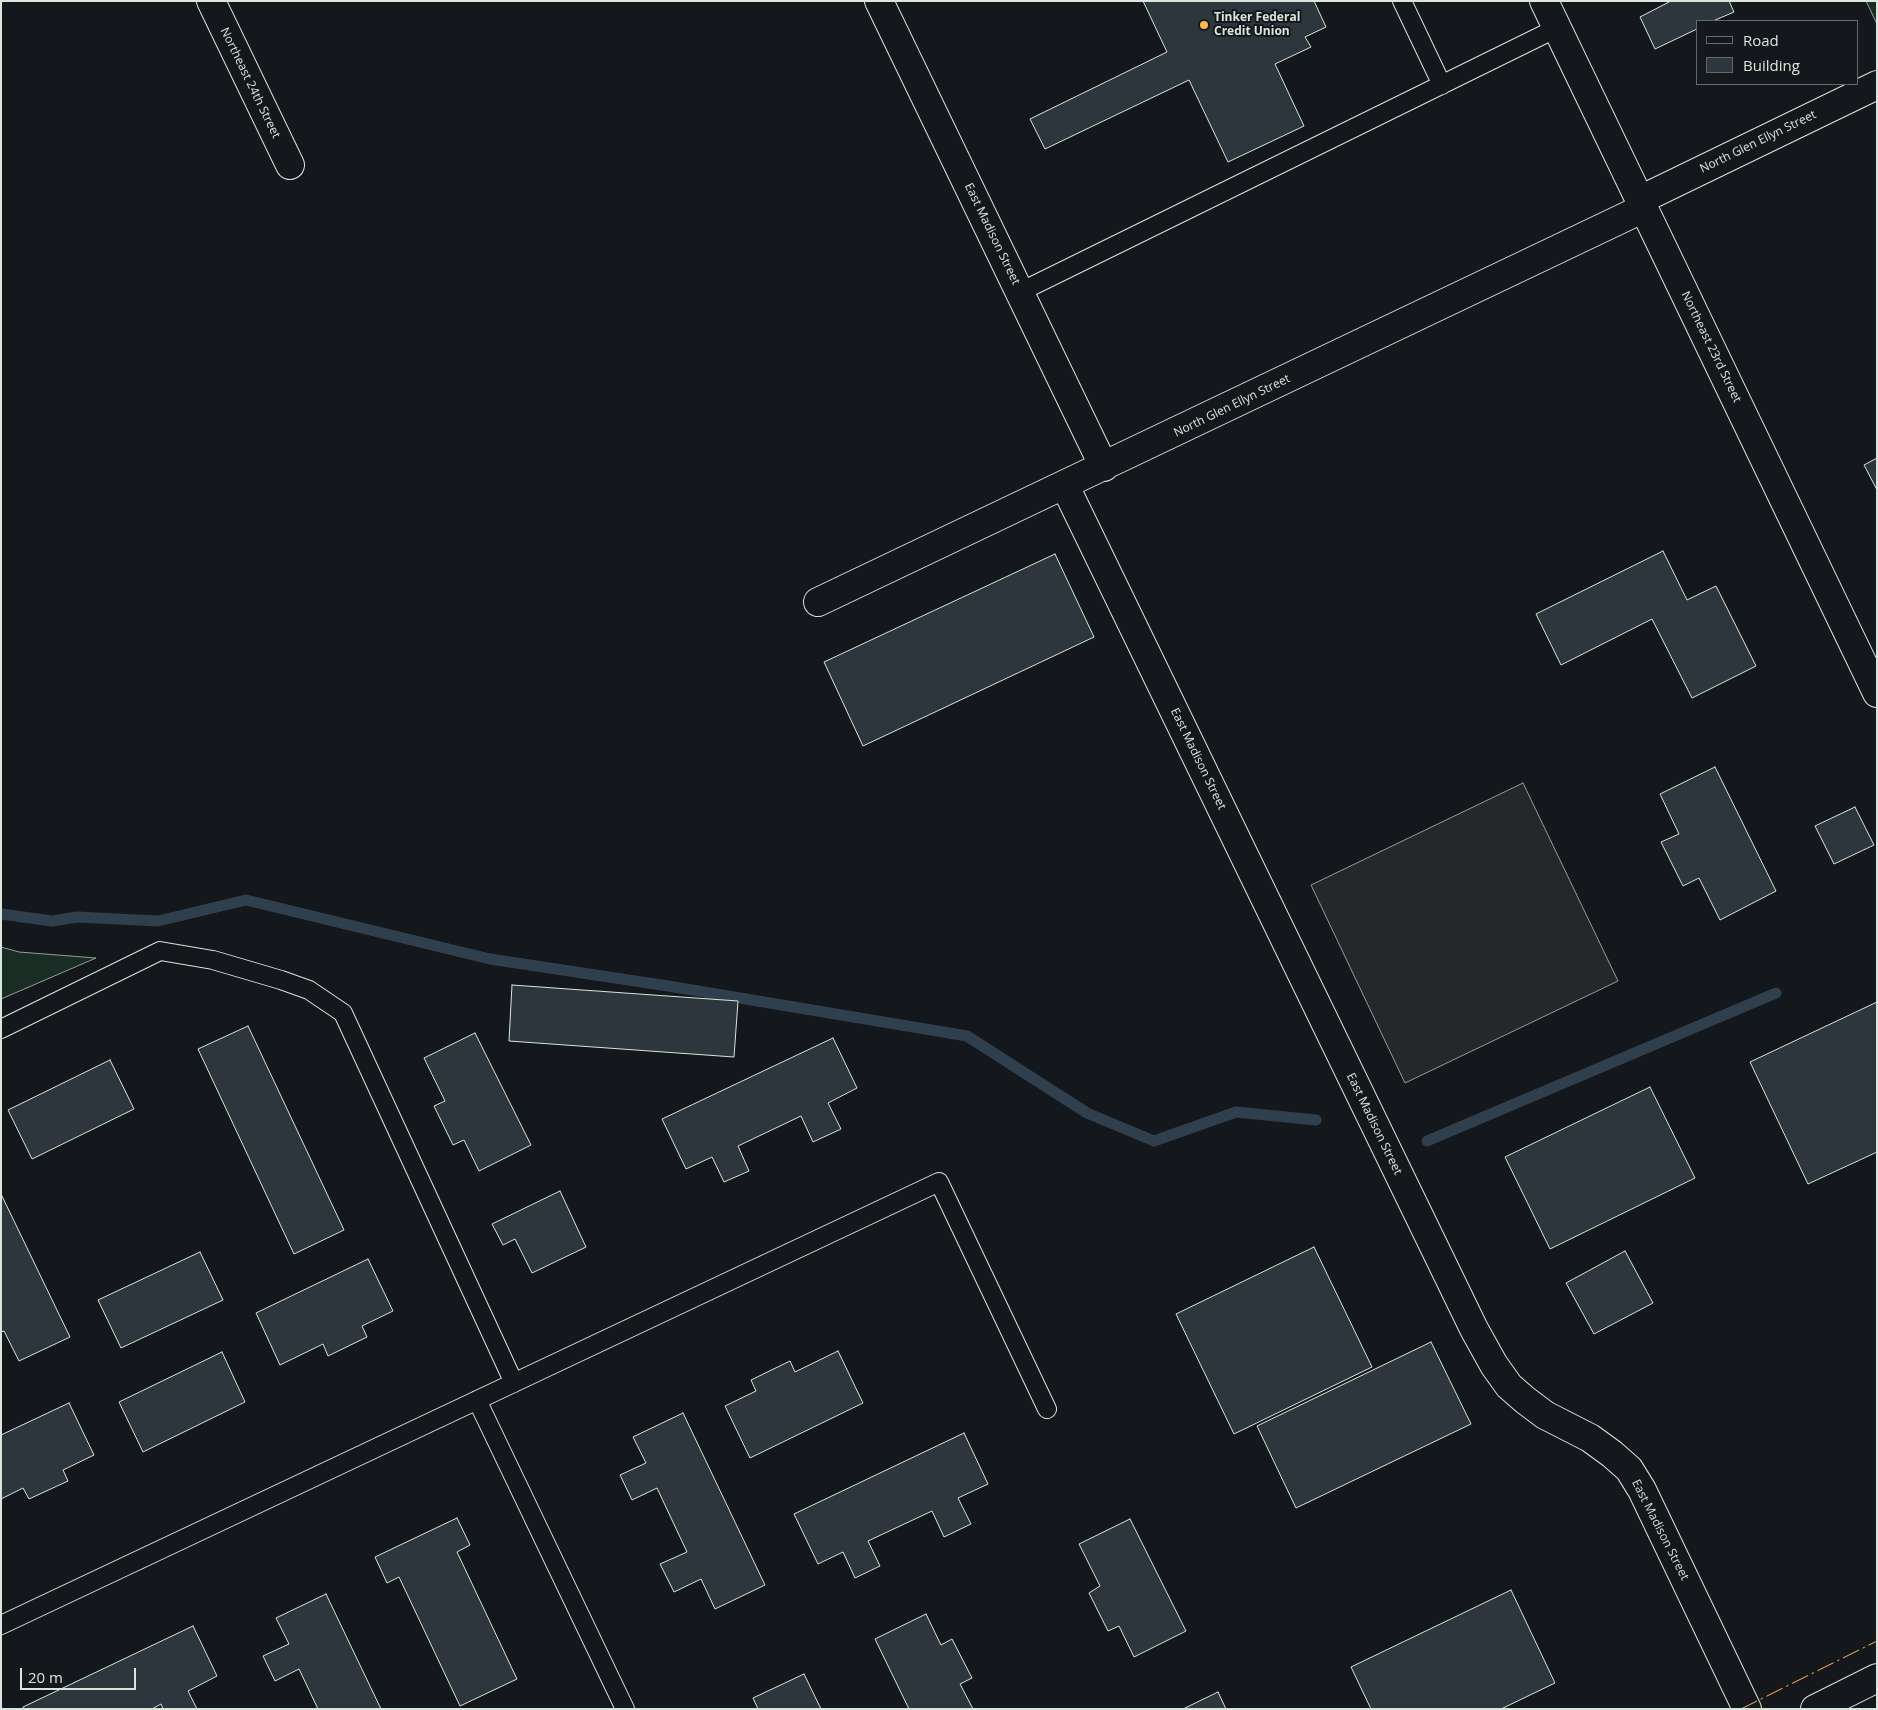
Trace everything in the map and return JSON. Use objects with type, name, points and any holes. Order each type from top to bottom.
[{"type":"street","name":"Northeast 24th Street","points":[[211,1],[290,165]]},
{"type":"street","name":"East Madison Street","points":[[879,1],[1104,467]]},
{"type":"street","name":"Northeast 23rd Street","points":[[1544,1],[1877,694]]},
{"type":"street","name":"North Glen Ellyn Street","points":[[818,602],[1104,467],[1642,204],[1877,85]]},
{"type":"street","name":"East Madison Street","points":[[1065,486],[1465,1311],[1494,1365],[1509,1386],[1525,1400],[1545,1415],[1590,1438],[1629,1469],[1646,1499],[1747,1709]]},
{"type":"street","points":[[1815,1709],[1877,1678]]},
{"type":"lane","points":[[1402,1],[1442,85]]},
{"type":"lane","points":[[1020,292],[1557,28]]},
{"type":"lane","points":[[1,1029],[160,951],[213,960],[309,990],[343,1014],[514,1383]]},
{"type":"lane","points":[[1,1625],[939,1182],[1047,1409]]},
{"type":"lane","points":[[477,1400],[625,1709]]},
{"type":"green space","points":[[1866,1],[1877,1],[1877,24]]},
{"type":"green space","points":[[1,947],[19,952],[96,958],[1,999]]},
{"type":"shaded area","points":[[1523,783],[1618,981],[1405,1083],[1311,885]]},
{"type":"building","points":[[1143,1],[1314,1],[1326,27],[1305,37],[1311,47],[1275,64],[1304,126],[1228,162],[1189,80],[1045,149],[1030,119],[1167,52]]},
{"type":"building","points":[[1671,1],[1729,1],[1734,12],[1715,20],[1696,20],[1696,29],[1655,49],[1640,17]]},
{"type":"building","points":[[1877,458],[1877,490],[1864,465]]},
{"type":"building","points":[[1663,551],[1687,600],[1716,586],[1756,666],[1692,698],[1652,619],[1561,665],[1536,614]]},
{"type":"building","points":[[1055,554],[1094,637],[863,746],[824,662]]},
{"type":"building","points":[[1715,767],[1776,891],[1720,920],[1699,878],[1683,886],[1661,842],[1679,834],[1660,794]]},
{"type":"building","points":[[1855,807],[1874,845],[1834,864],[1815,826]]},
{"type":"building","points":[[512,985],[738,1001],[734,1057],[509,1041]]},
{"type":"building","points":[[1877,1002],[1877,1152],[1808,1184],[1750,1062]]},
{"type":"building","points":[[248,1026],[344,1230],[294,1254],[198,1049]]},
{"type":"building","points":[[475,1033],[531,1145],[479,1171],[464,1140],[453,1145],[434,1106],[445,1101],[424,1058]]},
{"type":"building","points":[[833,1038],[857,1088],[828,1103],[841,1129],[813,1142],[801,1116],[738,1146],[749,1171],[724,1182],[712,1157],[686,1169],[662,1119]]},
{"type":"building","points":[[110,1060],[134,1109],[32,1159],[8,1110]]},
{"type":"building","points":[[1650,1087],[1695,1178],[1550,1249],[1505,1157]]},
{"type":"building","points":[[560,1191],[586,1247],[532,1273],[515,1239],[503,1245],[492,1224]]},
{"type":"building","points":[[1,1194],[70,1337],[19,1361],[4,1331],[1,1332]]},
{"type":"building","points":[[1314,1247],[1372,1367],[1234,1434],[1176,1314]]},
{"type":"building","points":[[1625,1251],[1653,1303],[1594,1334],[1566,1283]]},
{"type":"building","points":[[200,1252],[223,1300],[121,1348],[98,1300]]},
{"type":"building","points":[[368,1259],[393,1311],[362,1326],[367,1337],[328,1356],[323,1344],[280,1365],[256,1313]]},
{"type":"building","points":[[1431,1342],[1471,1424],[1296,1508],[1257,1426]]},
{"type":"building","points":[[838,1351],[863,1403],[750,1458],[725,1406],[756,1391],[751,1380],[790,1361],[795,1372]]},
{"type":"building","points":[[222,1352],[245,1402],[143,1452],[119,1402]]},
{"type":"building","points":[[69,1403],[94,1455],[63,1470],[68,1481],[29,1499],[23,1488],[1,1499],[1,1435]]},
{"type":"building","points":[[683,1413],[765,1585],[715,1609],[701,1579],[674,1592],[660,1564],[687,1552],[657,1488],[632,1500],[620,1475],[646,1463],[633,1437]]},
{"type":"building","points":[[964,1433],[988,1484],[958,1498],[971,1524],[944,1537],[932,1511],[868,1541],[880,1566],[855,1578],[843,1552],[818,1564],[794,1514]]},
{"type":"building","points":[[457,1518],[470,1545],[457,1552],[517,1679],[460,1706],[399,1577],[387,1583],[375,1557]]},
{"type":"building","points":[[1130,1519],[1186,1631],[1134,1657],[1119,1626],[1108,1631],[1089,1593],[1100,1586],[1079,1544]]},
{"type":"building","points":[[1511,1590],[1555,1683],[1501,1709],[1371,1709],[1351,1667]]},
{"type":"building","points":[[326,1594],[381,1709],[318,1709],[299,1669],[275,1681],[263,1656],[289,1644],[276,1618]]},
{"type":"building","points":[[926,1614],[941,1645],[952,1639],[972,1678],[960,1684],[973,1709],[909,1709],[875,1639]]},
{"type":"building","points":[[193,1626],[217,1676],[188,1691],[197,1709],[163,1709],[161,1704],[152,1709],[23,1709],[23,1707]]},
{"type":"building","points":[[804,1674],[821,1709],[758,1709],[753,1698]]},
{"type":"building","points":[[1218,1692],[1226,1709],[1183,1709]]},
{"type":"waterway","points":[[1,914],[52,921],[77,917],[158,921],[246,900],[490,959],[668,986],[967,1036],[1087,1113],[1154,1141],[1236,1112],[1316,1120]]},
{"type":"waterway","points":[[1427,1141],[1776,993]]},
{"type":"power","points":[[1741,1709],[1877,1641]]},
{"type":"place","name":"Tinker Federal Credit Union","points":[[1204,25]]}]
